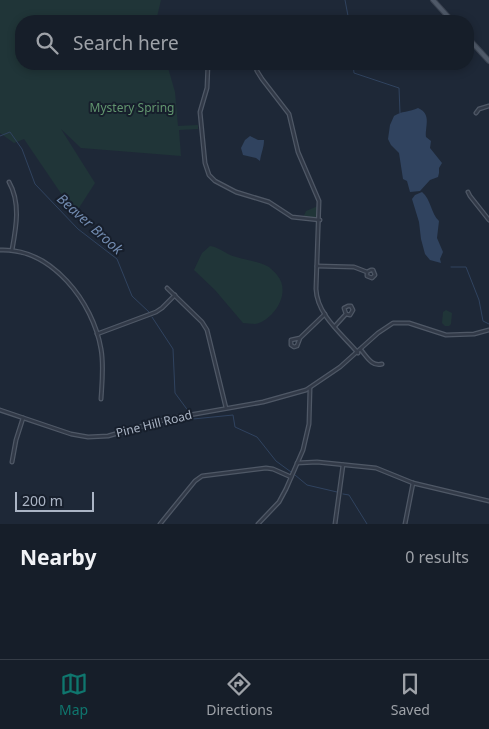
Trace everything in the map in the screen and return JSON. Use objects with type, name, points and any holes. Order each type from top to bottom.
[{"type":"main road","points":[[433,0],[447,15]]},
{"type":"main road","points":[[474,44],[489,60]]},
{"type":"street","points":[[208,70],[207,88],[200,112],[204,163],[209,176],[236,192],[269,202],[292,217],[320,220]]},
{"type":"street","points":[[257,70],[287,109],[298,152],[319,201],[320,220],[316,297],[320,308],[334,326],[359,351],[374,364],[382,364]]},
{"type":"street","points":[[476,113],[479,109],[489,106]]},
{"type":"street","points":[[9,182],[15,196],[17,217],[12,250]]},
{"type":"street","points":[[468,192],[489,220]]},
{"type":"street","points":[[0,250],[12,250],[38,257],[51,266],[83,301],[97,334],[102,355],[101,399]]},
{"type":"street","points":[[317,266],[354,267],[367,272]]},
{"type":"street","points":[[167,288],[202,322],[207,330],[226,408]]},
{"type":"street","points":[[97,334],[156,312],[174,295]]},
{"type":"street","points":[[300,338],[291,340],[290,344],[294,347],[298,345],[300,338],[325,314]]},
{"type":"street","points":[[334,326],[346,314]]},
{"type":"street","name":"Pine Hill Road","points":[[0,410],[71,434],[98,437],[167,419],[274,399],[310,388],[359,351],[378,333],[396,323],[409,323],[446,335],[474,334],[488,331]]},
{"type":"street","points":[[488,331],[489,335]]},
{"type":"street","points":[[258,524],[279,502],[306,441],[309,424],[310,388]]},
{"type":"street","points":[[12,462],[23,418]]},
{"type":"street","points":[[297,463],[317,462],[382,470],[413,483],[489,501]]},
{"type":"street","points":[[335,524],[343,465]]},
{"type":"street","points":[[160,524],[194,481],[202,476],[266,468],[291,477]]},
{"type":"street","points":[[406,524],[413,483]]},
{"type":"green space","name":"Mystery Spring","points":[[0,0],[161,0],[157,15],[15,15],[15,70],[169,70],[175,92],[178,126],[198,125],[198,129],[179,130],[181,156],[81,148],[61,129],[95,183],[75,214],[24,139],[14,143],[0,133]]},
{"type":"green space","points":[[318,206],[317,217],[303,218],[306,211]]},
{"type":"green space","points":[[210,246],[233,256],[269,267],[276,274],[283,289],[282,297],[269,317],[255,324],[243,323],[215,290],[194,270],[202,253]]},
{"type":"green space","points":[[446,310],[452,313],[449,326],[445,326],[442,323],[443,312]]},
{"type":"water","points":[[418,108],[426,117],[426,137],[431,141],[430,148],[442,163],[439,168],[438,177],[430,180],[420,191],[410,192],[407,181],[403,179],[399,153],[388,139],[390,125],[394,116]]},
{"type":"water","points":[[250,136],[258,140],[264,140],[260,161],[243,155],[241,148],[245,140]]},
{"type":"water","points":[[422,192],[439,221],[437,238],[443,252],[440,259],[441,263],[430,260],[425,254],[419,222],[412,199],[415,195]]},
{"type":"waterway","points":[[345,0],[348,15]]},
{"type":"waterway","points":[[354,70],[354,73],[399,88],[400,113]]},
{"type":"waterway","name":"Beaver Brook","points":[[0,136],[10,132],[22,149],[35,184],[78,229],[117,259],[132,296],[149,312]]},
{"type":"waterway","points":[[451,267],[466,267],[479,300],[483,321],[489,324]]},
{"type":"waterway","name":"Beaver Brook","points":[[152,317],[173,349],[175,393],[189,412]]},
{"type":"waterway","name":"Beaver Brook","points":[[192,417],[193,419],[233,415],[235,427],[257,437],[276,461],[291,472]]},
{"type":"waterway","name":"Beaver Brook","points":[[295,475],[307,485],[337,492]]},
{"type":"waterway","name":"Beaver Brook","points":[[343,494],[349,495],[367,524]]}]
